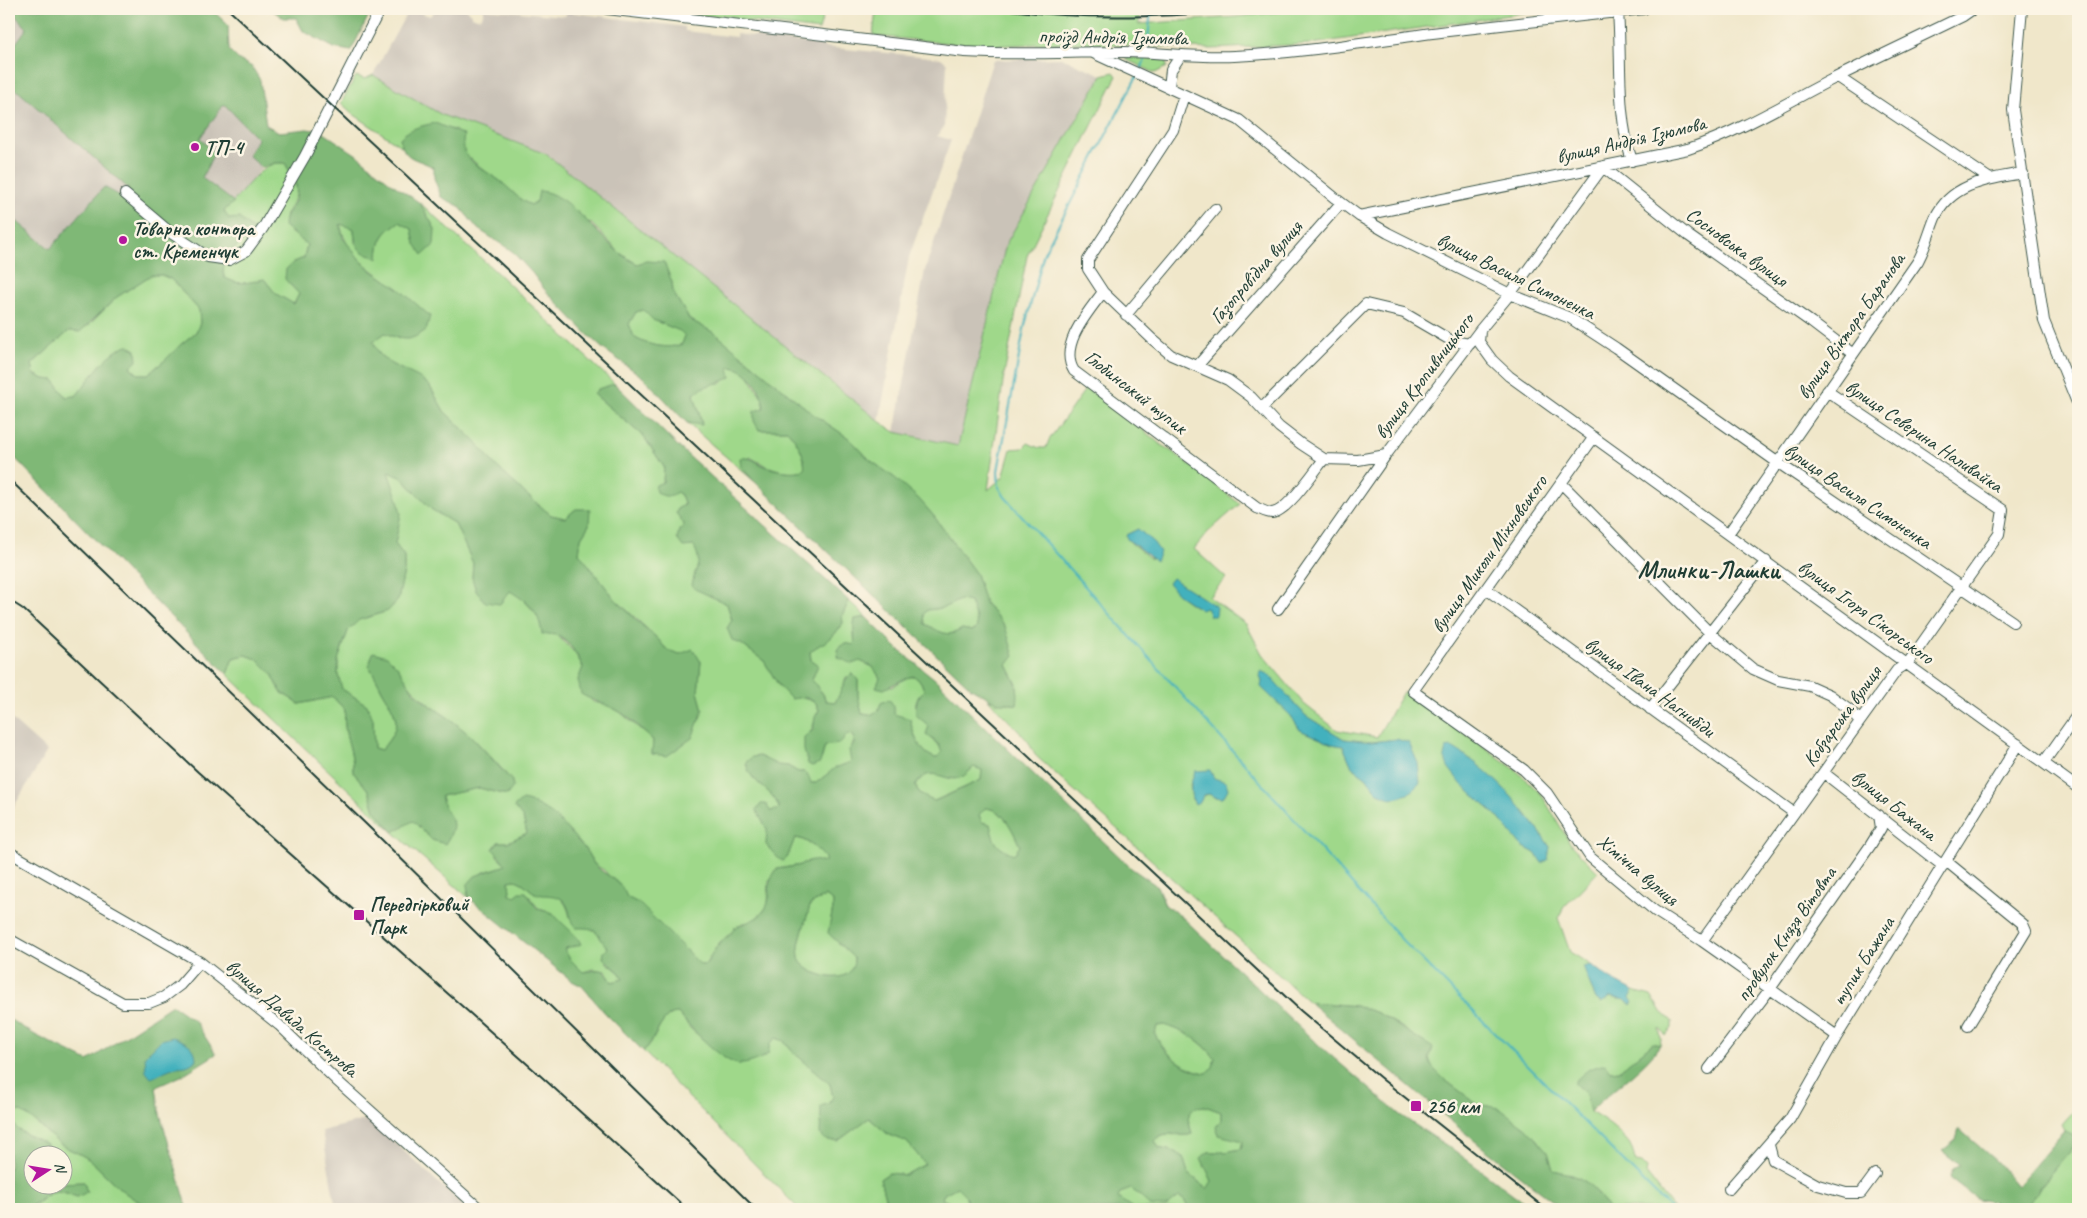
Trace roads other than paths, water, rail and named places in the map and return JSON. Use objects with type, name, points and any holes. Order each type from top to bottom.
[{"type":"street","points":[[125,194],[171,233],[208,257],[229,260],[246,251],[263,228],[305,156],[380,9]]},
{"type":"street","name":"проїзд Андрія Ізюмова","points":[[607,9],[988,54],[1130,52],[1233,56],[1310,50],[1448,31],[1644,9]]},
{"type":"street","name":"вулиця Андрія Ізюмова","points":[[1359,216],[1632,161],[1703,144],[1741,128],[1838,77],[1963,16],[1973,9]]},
{"type":"street","points":[[2022,9],[2013,110],[2044,321],[2078,405]]},
{"type":"street","points":[[1618,12],[1621,114],[1632,161]]},
{"type":"street","name":"вулиця Василя Симоненка","points":[[1092,52],[1239,120],[1341,203],[1388,233],[1510,294],[1570,318],[1616,348],[1777,462],[2013,622]]},
{"type":"street","points":[[1169,88],[1171,70],[1181,55]]},
{"type":"street","points":[[1838,77],[1990,179]]},
{"type":"street","points":[[1184,95],[1173,130],[1088,260],[1088,269],[1103,292],[1171,355],[1198,365],[1228,380],[1262,408],[1279,427],[1324,459],[1358,460],[1386,455]]},
{"type":"street","name":"вулиця Кропивницького","points":[[1278,609],[1386,455],[1480,330],[1510,294],[1603,166]]},
{"type":"street","name":"Сосновська вулиця","points":[[1603,166],[1689,236],[1853,354]]},
{"type":"street","name":"вулиця Віктора Баранова","points":[[1728,534],[1918,261],[1928,243],[1935,218],[1946,202],[1966,186],[2023,173]]},
{"type":"street","name":"Газопровідна вулиця","points":[[1198,365],[1341,203]]},
{"type":"street","points":[[1126,315],[1215,209]]},
{"type":"street","name":"Глобинський тупик","points":[[1103,292],[1081,322],[1075,335],[1069,360],[1074,371],[1257,508],[1266,512],[1273,513],[1291,500],[1324,459]]},
{"type":"street","points":[[1262,408],[1366,304],[1404,313],[1452,341],[1470,344]]},
{"type":"street","name":"вулиця Ігоря Сікорського","points":[[1480,330],[1479,342],[1509,376],[1908,663],[2078,788]]},
{"type":"street","name":"вулиця Северина Наливайка","points":[[1827,391],[2003,510]]},
{"type":"street","name":"вулиця Миколи Міхновського","points":[[1413,691],[1594,437]]},
{"type":"street","points":[[1561,484],[1710,633],[1753,669],[1778,680],[1810,686],[1830,696],[1849,709],[1860,721]]},
{"type":"street","name":"Кобзарська вулиця","points":[[1702,941],[1897,670],[1908,663],[1999,534],[2003,510]]},
{"type":"street","points":[[1650,709],[1766,561]]},
{"type":"street","name":"вулиця Івана Нагнибіди","points":[[1486,589],[1794,813]]},
{"type":"street","name":"Хімічна вулиця","points":[[1413,691],[1524,770],[1547,793],[1590,857],[1655,911],[1702,941],[1837,1036]]},
{"type":"street","points":[[2044,762],[2078,714]]},
{"type":"street","name":"тупик Бажана","points":[[1729,1189],[1790,1119],[1837,1036],[2018,744]]},
{"type":"street","name":"вулиця Бажана","points":[[1824,772],[1945,864],[1976,884],[2010,915],[2023,924],[2026,931],[1968,1026]]},
{"type":"street","name":"провулок Князя Вітовта","points":[[1709,1069],[1770,989],[1881,828],[1879,815]]},
{"type":"street","name":"вулиця Давида Кострова","points":[[9,852],[200,962],[279,1024],[330,1074],[480,1209]]},
{"type":"street","points":[[9,939],[123,1003],[149,1003],[164,997],[180,985],[200,962]]},
{"type":"street","points":[[1769,1145],[1773,1160],[1818,1184],[1846,1193],[1861,1193],[1875,1174]]},
{"type":"water","points":[[1138,529],[1154,543],[1160,552],[1156,561],[1127,539],[1126,535]]},
{"type":"water","points":[[1172,578],[1217,607],[1216,616],[1210,616],[1206,608],[1201,610],[1180,596],[1168,583]]},
{"type":"water","points":[[1261,671],[1269,675],[1306,716],[1344,739],[1372,742],[1397,739],[1409,743],[1418,763],[1420,783],[1408,794],[1392,799],[1378,793],[1366,777],[1352,767],[1343,746],[1332,744],[1300,730],[1291,716],[1261,687]]},
{"type":"water","points":[[1452,747],[1481,768],[1507,791],[1550,847],[1548,860],[1542,863],[1535,853],[1522,846],[1496,815],[1462,785],[1448,767],[1444,756],[1446,748]]},
{"type":"water","points":[[1210,770],[1214,778],[1226,782],[1228,789],[1223,798],[1214,797],[1209,794],[1203,795],[1201,801],[1195,804],[1191,792],[1191,783],[1195,771]]},
{"type":"water","points":[[1591,965],[1611,979],[1634,991],[1630,998],[1633,1002],[1631,1005],[1625,1000],[1611,997],[1601,1003],[1596,999],[1583,967]]},
{"type":"water","points":[[173,1037],[192,1047],[196,1060],[189,1065],[170,1069],[151,1078],[146,1072],[145,1056],[161,1040]]},
{"type":"waterway","points":[[1147,49],[1151,9]]},
{"type":"waterway","points":[[1141,70],[1146,56]]},
{"type":"waterway","points":[[1137,76],[1044,253],[1024,329],[998,471],[999,487],[1005,497],[1403,941],[1671,1209]]},
{"type":"railway","points":[[228,9],[1301,1011],[1383,1080],[1546,1209]]},
{"type":"railway","points":[[1003,9],[1035,13],[1098,16],[1161,16],[1256,9]]},
{"type":"railway","points":[[9,479],[372,830],[756,1209]]},
{"type":"railway","points":[[9,600],[23,609],[198,772],[543,1078],[687,1209]]},
{"type":"place","name":"ТП-4","points":[[195,147]]},
{"type":"place","name":"Товарна контора ст. Кременчук","points":[[123,240]]},
{"type":"place","name":"Передгірковий Парк","points":[[359,915]]},
{"type":"place","name":"256 км","points":[[1416,1106]]},
{"type":"district","name":"Млинки-Лашки","points":[[1709,570]]}]
